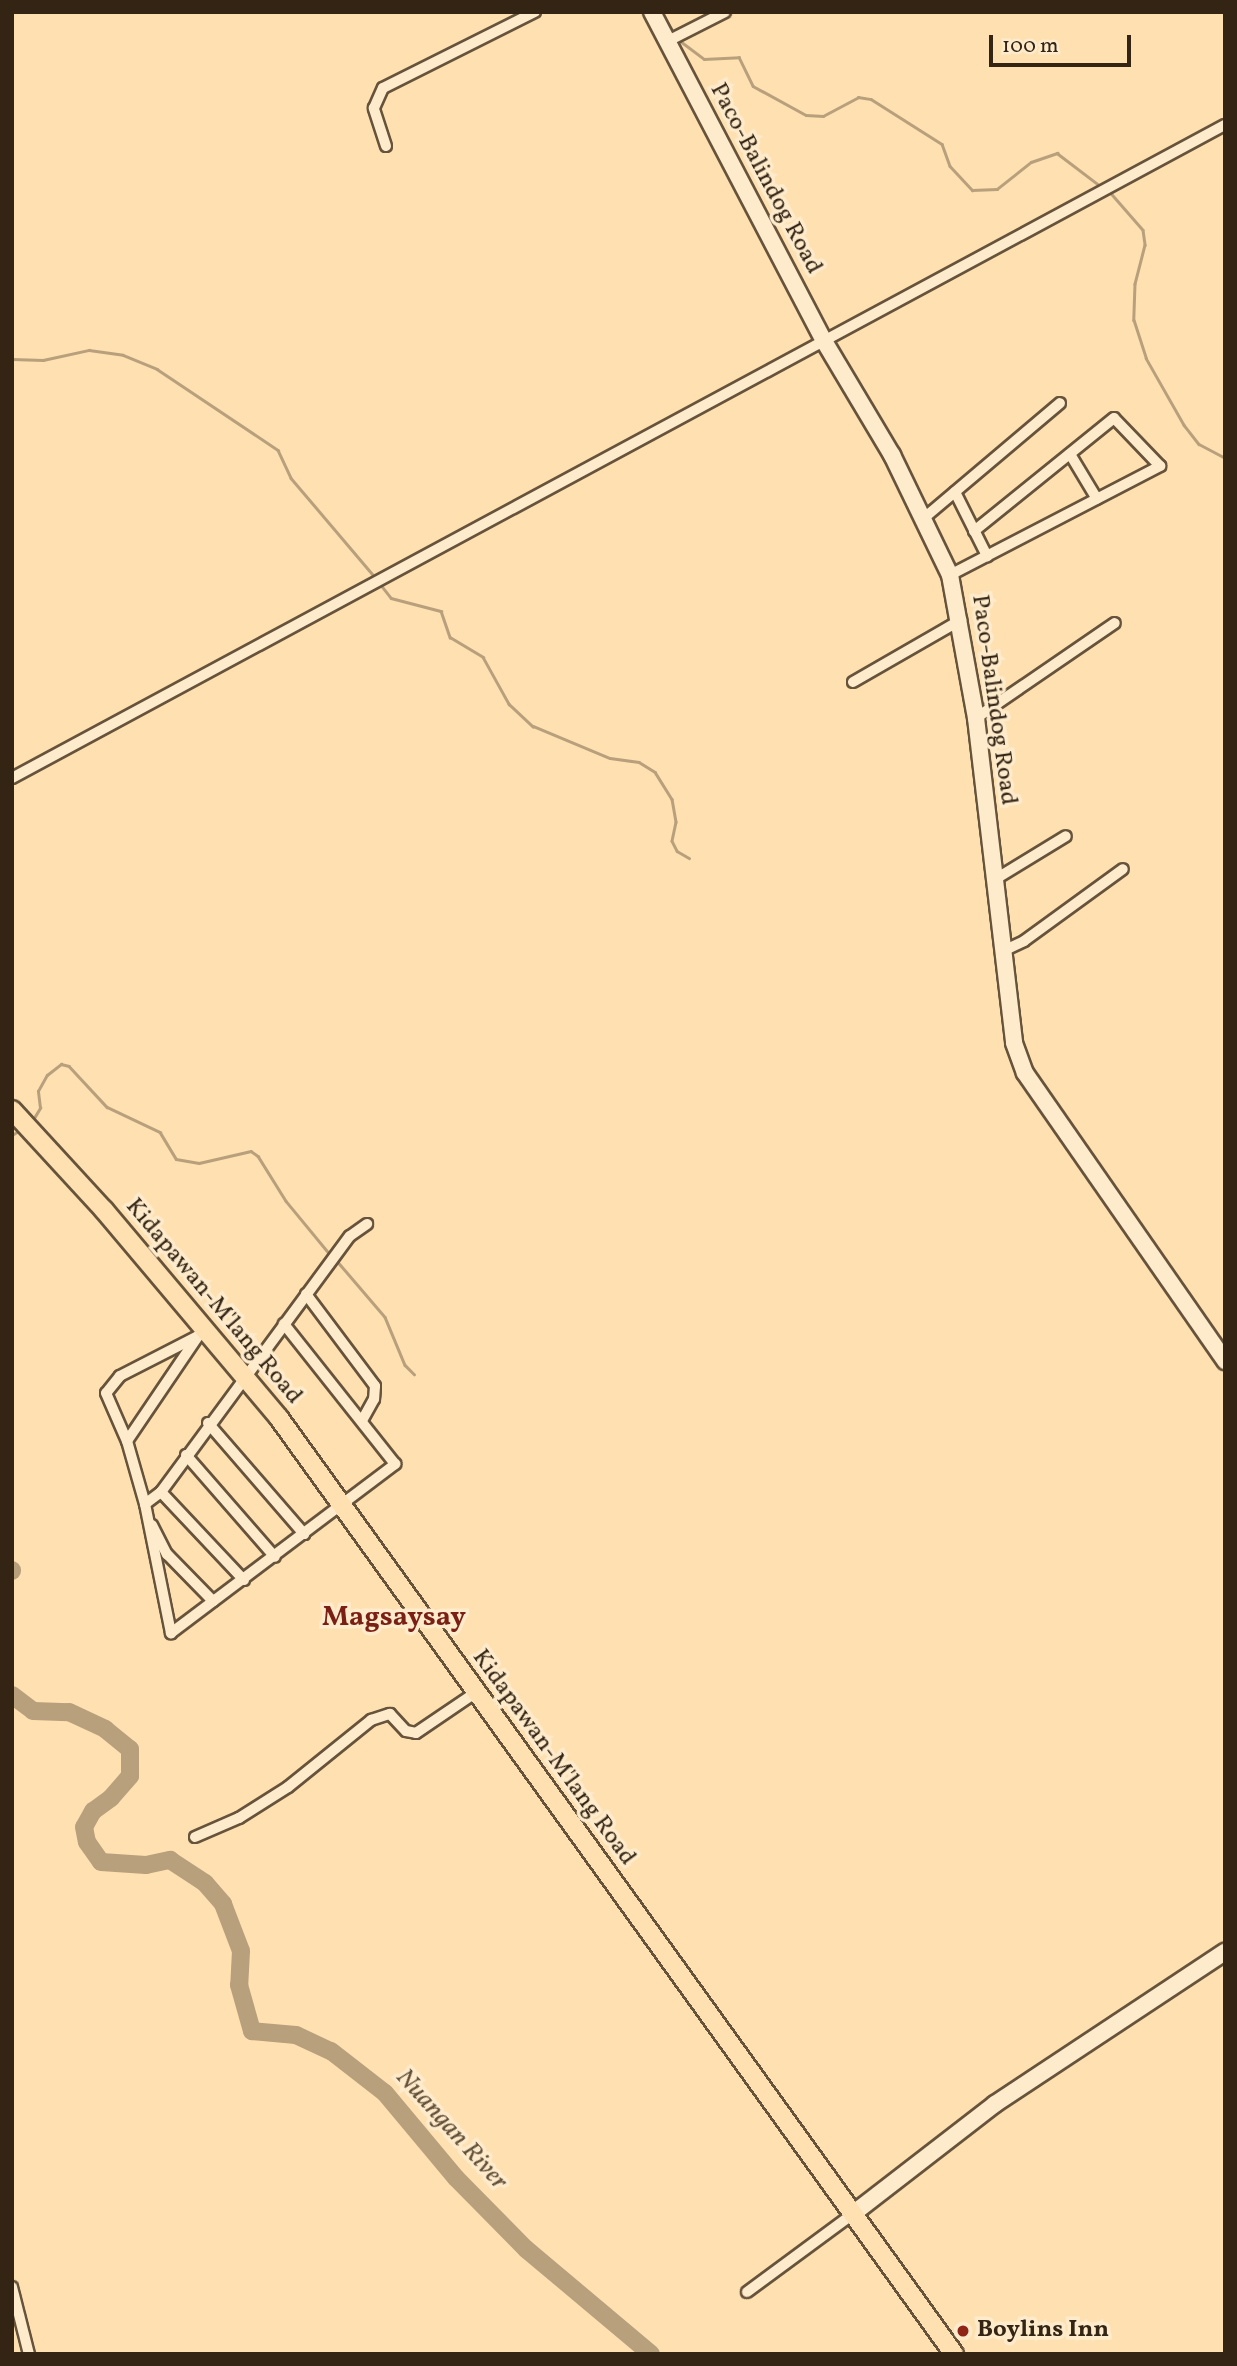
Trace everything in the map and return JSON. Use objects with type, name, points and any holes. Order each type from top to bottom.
[{"type":"main road","name":"Kidapawan-M'lang Road","points":[[12,1110],[202,1332],[245,1374],[854,2213],[945,2351]]},
{"type":"street","points":[[386,146],[374,108],[383,88],[535,12]]},
{"type":"street","name":"Paco-Balindog Road","points":[[652,12],[824,341],[924,518],[950,575],[961,620],[975,718],[1014,1042],[1024,1073],[1225,1361]]},
{"type":"street","points":[[668,41],[725,12]]},
{"type":"street","points":[[13,777],[1225,125]]},
{"type":"street","points":[[924,518],[1060,403]]},
{"type":"street","points":[[950,575],[1160,466],[1114,418],[974,531]]},
{"type":"street","points":[[1070,454],[1097,499]]},
{"type":"street","points":[[955,492],[987,556]]},
{"type":"street","points":[[853,682],[961,620]]},
{"type":"street","points":[[975,718],[1115,623]]},
{"type":"street","points":[[994,880],[1066,836]]},
{"type":"street","points":[[1003,951],[1024,941],[1123,869]]},
{"type":"street","points":[[145,1508],[161,1492],[208,1423],[349,1236],[367,1224]]},
{"type":"street","points":[[306,1294],[375,1386],[374,1399],[362,1421]]},
{"type":"street","points":[[202,1332],[178,1343],[110,1384],[106,1393],[127,1441],[145,1508],[171,1633],[395,1464],[284,1324]]},
{"type":"street","points":[[127,1441],[202,1332]]},
{"type":"street","points":[[208,1423],[304,1534]]},
{"type":"street","points":[[186,1455],[275,1557]]},
{"type":"street","points":[[161,1492],[244,1580]]},
{"type":"street","points":[[145,1508],[167,1554],[213,1601]]},
{"type":"street","points":[[195,1837],[239,1818],[288,1787],[372,1720],[390,1714],[406,1731],[416,1733],[475,1693]]},
{"type":"street","points":[[747,2292],[995,2104],[1225,1952]]},
{"type":"street","points":[[12,2287],[29,2354]]},
{"type":"waterway","points":[[661,12],[674,33]]},
{"type":"waterway","points":[[679,40],[704,59],[739,57],[753,86],[806,115],[823,116],[858,97],[871,99],[942,144],[950,166],[972,190],[997,189],[1031,162],[1057,153],[1099,185]]},
{"type":"waterway","points":[[1110,192],[1143,230],[1145,245],[1135,284],[1134,320],[1146,358],[1184,425],[1199,444],[1225,458]]},
{"type":"waterway","points":[[12,359],[43,360],[89,350],[123,355],[157,369],[278,450],[291,478],[375,577]]},
{"type":"waterway","points":[[381,585],[391,598],[441,611],[450,637],[483,657],[509,704],[533,726],[610,758],[639,762],[655,772],[672,799],[676,822],[672,841],[677,851],[689,858]]},
{"type":"waterway","points":[[34,1118],[40,1108],[38,1091],[47,1075],[61,1064],[69,1066],[107,1107],[160,1132],[176,1159],[199,1163],[251,1151],[258,1156],[286,1201],[328,1252]]},
{"type":"waterway","points":[[12,1135],[20,1130]]},
{"type":"waterway","points":[[338,1262],[385,1317],[405,1365],[414,1374]]},
{"type":"waterway","name":"Nuangan River","points":[[12,1695],[33,1711],[69,1712],[105,1729],[130,1749],[130,1776],[111,1798],[93,1811],[84,1827],[87,1842],[101,1862],[146,1865],[170,1860],[205,1883],[223,1904],[241,1951],[239,1985],[252,2031],[296,2035],[331,2051],[385,2093],[456,2178],[526,2249],[651,2354]]},
{"type":"place","name":"Boylins Inn","points":[[963,2331]]},
{"type":"district","name":"Magsaysay","points":[[394,1618]]}]
